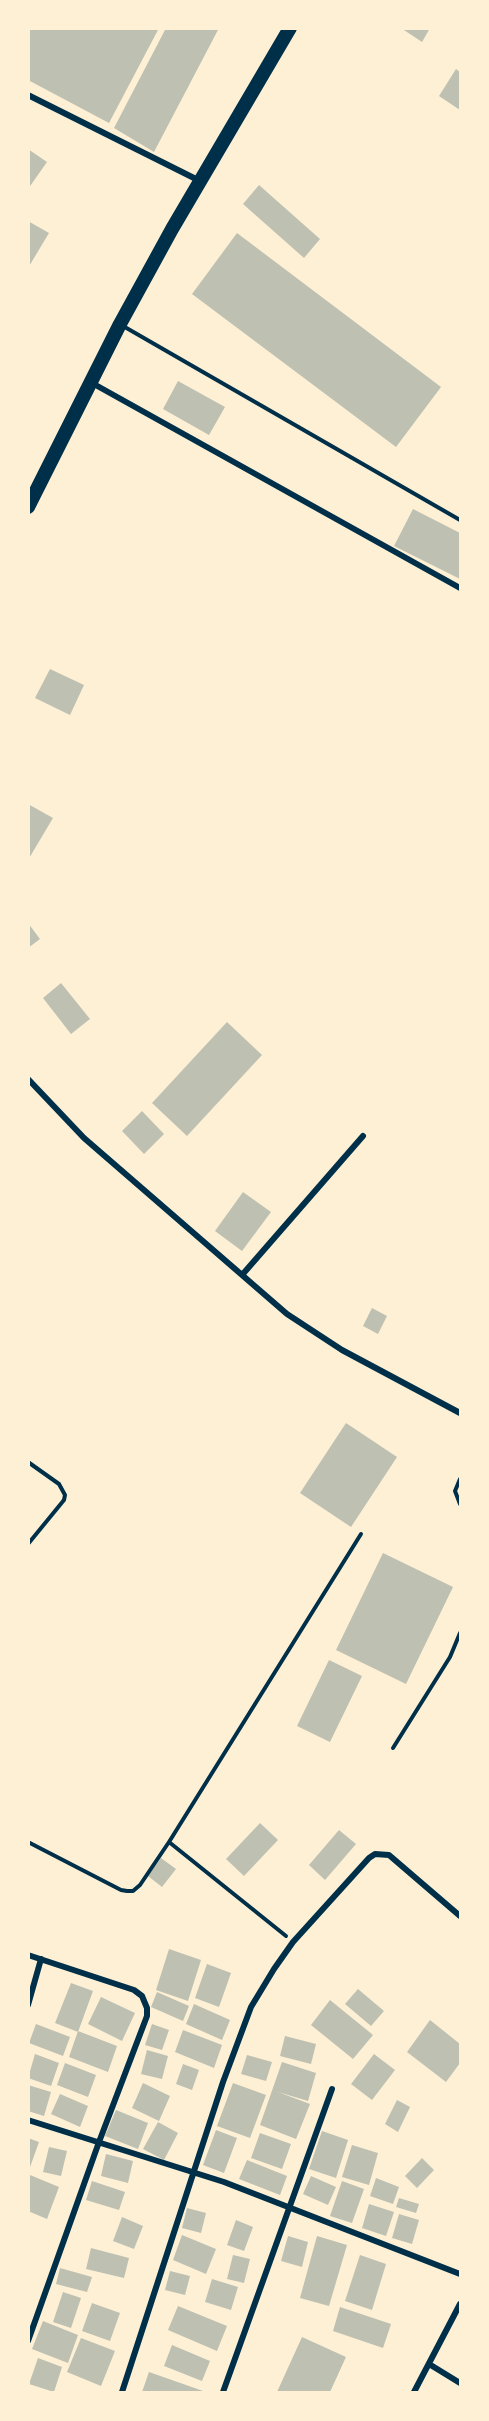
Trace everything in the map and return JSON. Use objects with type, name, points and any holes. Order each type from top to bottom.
[{"type":"highway","points":[[28,507],[120,324],[290,28]]},
{"type":"street","points":[[28,95],[201,181]]},
{"type":"street","points":[[92,383],[460,588]]},
{"type":"street","points":[[28,1079],[84,1138],[287,1314],[342,1350],[460,1413]]},
{"type":"street","points":[[242,1275],[363,1136]]},
{"type":"street","points":[[122,2392],[192,2173],[251,2007],[293,1942],[369,1857],[375,1854],[389,1855],[460,1916]]},
{"type":"street","points":[[28,1954],[134,1990],[145,2000],[147,2016],[99,2142],[28,2342]]},
{"type":"street","points":[[28,2005],[41,1959]]},
{"type":"street","points":[[224,2392],[332,2089]]},
{"type":"street","points":[[28,2120],[290,2206],[460,2274]]},
{"type":"street","points":[[414,2392],[460,2304]]},
{"type":"street","points":[[429,2364],[460,2383]]},
{"type":"lane","points":[[120,324],[460,520]]},
{"type":"lane","points":[[28,1462],[59,1484],[65,1495],[64,1500],[28,1544]]},
{"type":"lane","points":[[460,1479],[455,1491],[460,1503]]},
{"type":"lane","points":[[393,1748],[450,1657],[460,1633]]},
{"type":"path","points":[[28,1842],[121,1890],[133,1891],[140,1885],[361,1534]]},
{"type":"path","points":[[169,1842],[293,1942]]},
{"type":"building","points":[[28,28],[159,28],[109,123],[28,80]]},
{"type":"building","points":[[166,28],[219,28],[154,152],[114,128]]},
{"type":"building","points":[[401,28],[430,28],[422,42]]},
{"type":"building","points":[[456,69],[460,72],[460,110],[439,96]]},
{"type":"building","points":[[28,149],[47,162],[28,189]]},
{"type":"building","points":[[259,185],[320,239],[304,258],[243,204]]},
{"type":"building","points":[[28,221],[49,233],[28,268]]},
{"type":"building","points":[[237,233],[441,387],[396,447],[192,294]]},
{"type":"building","points":[[178,381],[225,407],[209,435],[163,409]]},
{"type":"building","points":[[413,509],[460,533],[460,579],[394,546]]},
{"type":"building","points":[[50,669],[84,685],[70,715],[35,698]]},
{"type":"building","points":[[28,804],[53,818],[28,860]]},
{"type":"building","points":[[28,923],[40,939],[28,948]]},
{"type":"building","points":[[61,983],[90,1019],[71,1034],[43,998]]},
{"type":"building","points":[[227,1022],[262,1055],[187,1136],[152,1103]]},
{"type":"building","points":[[142,1111],[164,1134],[144,1154],[122,1131]]},
{"type":"building","points":[[243,1192],[271,1212],[242,1251],[215,1231]]},
{"type":"building","points":[[372,1308],[387,1316],[378,1334],[363,1326]]},
{"type":"building","points":[[346,1423],[397,1457],[351,1527],[300,1493]]},
{"type":"building","points":[[383,1553],[453,1587],[406,1684],[336,1650]]},
{"type":"building","points":[[329,1660],[362,1676],[330,1742],[297,1726]]},
{"type":"building","points":[[260,1823],[278,1840],[244,1876],[226,1859]]},
{"type":"building","points":[[339,1830],[356,1844],[325,1880],[309,1865]]},
{"type":"building","points":[[161,1858],[176,1869],[162,1887],[148,1876]]},
{"type":"building","points":[[169,1949],[201,1960],[188,2001],[156,1990]]},
{"type":"building","points":[[207,1964],[231,1973],[219,2007],[195,1998]]},
{"type":"building","points":[[71,1983],[93,1991],[78,2032],[55,2023]]},
{"type":"building","points":[[358,1989],[384,2011],[371,2026],[345,2004]]},
{"type":"building","points":[[157,1992],[189,2006],[183,2021],[151,2007]]},
{"type":"building","points":[[101,1997],[135,2013],[122,2041],[88,2024]]},
{"type":"building","points":[[330,2000],[373,2035],[353,2059],[311,2025]]},
{"type":"building","points":[[194,2004],[230,2020],[222,2040],[186,2024]]},
{"type":"building","points":[[430,2020],[460,2044],[460,2063],[446,2082],[407,2052]]},
{"type":"building","points":[[36,2024],[70,2037],[63,2056],[29,2043]]},
{"type":"building","points":[[152,2024],[169,2030],[162,2050],[145,2045]]},
{"type":"building","points":[[183,2030],[222,2045],[214,2068],[175,2052]]},
{"type":"building","points":[[78,2031],[117,2046],[108,2072],[69,2057]]},
{"type":"building","points":[[285,2036],[316,2044],[311,2064],[280,2056]]},
{"type":"building","points":[[147,2050],[168,2056],[162,2079],[141,2074]]},
{"type":"building","points":[[35,2054],[59,2063],[51,2086],[28,2078]]},
{"type":"building","points":[[374,2054],[395,2070],[372,2100],[351,2084]]},
{"type":"building","points":[[247,2055],[272,2062],[266,2081],[241,2074]]},
{"type":"building","points":[[282,2062],[316,2073],[308,2101],[278,2092],[310,2104],[296,2139],[260,2125]]},
{"type":"building","points":[[65,2063],[96,2075],[88,2097],[57,2085]]},
{"type":"building","points":[[183,2064],[199,2070],[192,2090],[176,2084]]},
{"type":"building","points":[[143,2083],[170,2096],[159,2121],[132,2108]]},
{"type":"building","points":[[233,2083],[266,2095],[250,2138],[217,2126]]},
{"type":"building","points":[[28,2085],[51,2092],[44,2116],[28,2111]]},
{"type":"building","points":[[60,2094],[88,2106],[80,2127],[51,2114]]},
{"type":"building","points":[[397,2100],[410,2107],[398,2132],[385,2124]]},
{"type":"building","points":[[116,2110],[148,2123],[138,2149],[105,2136]]},
{"type":"building","points":[[158,2122],[178,2133],[164,2160],[143,2149]]},
{"type":"building","points":[[216,2130],[237,2138],[224,2173],[203,2165]]},
{"type":"building","points":[[322,2131],[348,2140],[336,2178],[309,2169]]},
{"type":"building","points":[[260,2133],[291,2144],[282,2169],[251,2158]]},
{"type":"building","points":[[28,2138],[39,2142],[29,2170],[28,2170]]},
{"type":"building","points":[[352,2145],[378,2153],[369,2185],[342,2177]]},
{"type":"building","points":[[49,2147],[67,2151],[61,2176],[43,2172]]},
{"type":"building","points":[[106,2154],[133,2161],[128,2183],[101,2176]]},
{"type":"building","points":[[422,2158],[434,2170],[417,2188],[405,2176]]},
{"type":"building","points":[[247,2160],[287,2176],[280,2195],[239,2179]]},
{"type":"building","points":[[30,2175],[59,2187],[47,2219],[28,2211]]},
{"type":"building","points":[[311,2176],[336,2187],[328,2205],[303,2194]]},
{"type":"building","points":[[376,2178],[399,2187],[393,2204],[370,2196]]},
{"type":"building","points":[[92,2181],[125,2192],[119,2210],[86,2200]]},
{"type":"building","points":[[342,2181],[364,2189],[352,2223],[330,2216]]},
{"type":"building","points":[[399,2198],[419,2204],[416,2213],[396,2207]]},
{"type":"building","points":[[369,2204],[394,2212],[386,2236],[362,2228]]},
{"type":"building","points":[[187,2208],[206,2213],[201,2233],[182,2228]]},
{"type":"building","points":[[399,2214],[419,2220],[412,2244],[392,2238]]},
{"type":"building","points":[[122,2217],[143,2226],[134,2249],[113,2241]]},
{"type":"building","points":[[236,2220],[253,2227],[244,2251],[227,2245]]},
{"type":"building","points":[[182,2235],[216,2249],[206,2274],[173,2260]]},
{"type":"building","points":[[288,2236],[308,2242],[302,2267],[281,2261]]},
{"type":"building","points":[[317,2236],[347,2245],[329,2306],[300,2298]]},
{"type":"building","points":[[91,2248],[129,2258],[124,2278],[86,2269]]},
{"type":"building","points":[[233,2255],[250,2259],[244,2283],[227,2279]]},
{"type":"building","points":[[360,2255],[386,2264],[372,2310],[345,2301]]},
{"type":"building","points":[[60,2268],[92,2277],[87,2292],[56,2284]]},
{"type":"building","points":[[170,2271],[190,2276],[185,2295],[165,2290]]},
{"type":"building","points":[[212,2279],[238,2287],[231,2310],[205,2302]]},
{"type":"building","points":[[63,2292],[81,2298],[71,2328],[53,2322]]},
{"type":"building","points":[[92,2303],[120,2313],[110,2341],[82,2331]]},
{"type":"building","points":[[178,2306],[227,2326],[217,2351],[168,2330]]},
{"type":"building","points":[[340,2307],[391,2324],[383,2348],[333,2331]]},
{"type":"building","points":[[43,2321],[78,2335],[68,2363],[32,2349]]},
{"type":"building","points":[[302,2337],[346,2357],[330,2392],[277,2392]]},
{"type":"building","points":[[81,2338],[115,2351],[101,2386],[67,2372]]},
{"type":"building","points":[[172,2345],[210,2361],[202,2381],[164,2366]]},
{"type":"building","points":[[38,2358],[62,2367],[54,2392],[29,2384]]},
{"type":"building","points":[[149,2372],[206,2392],[142,2392]]}]
